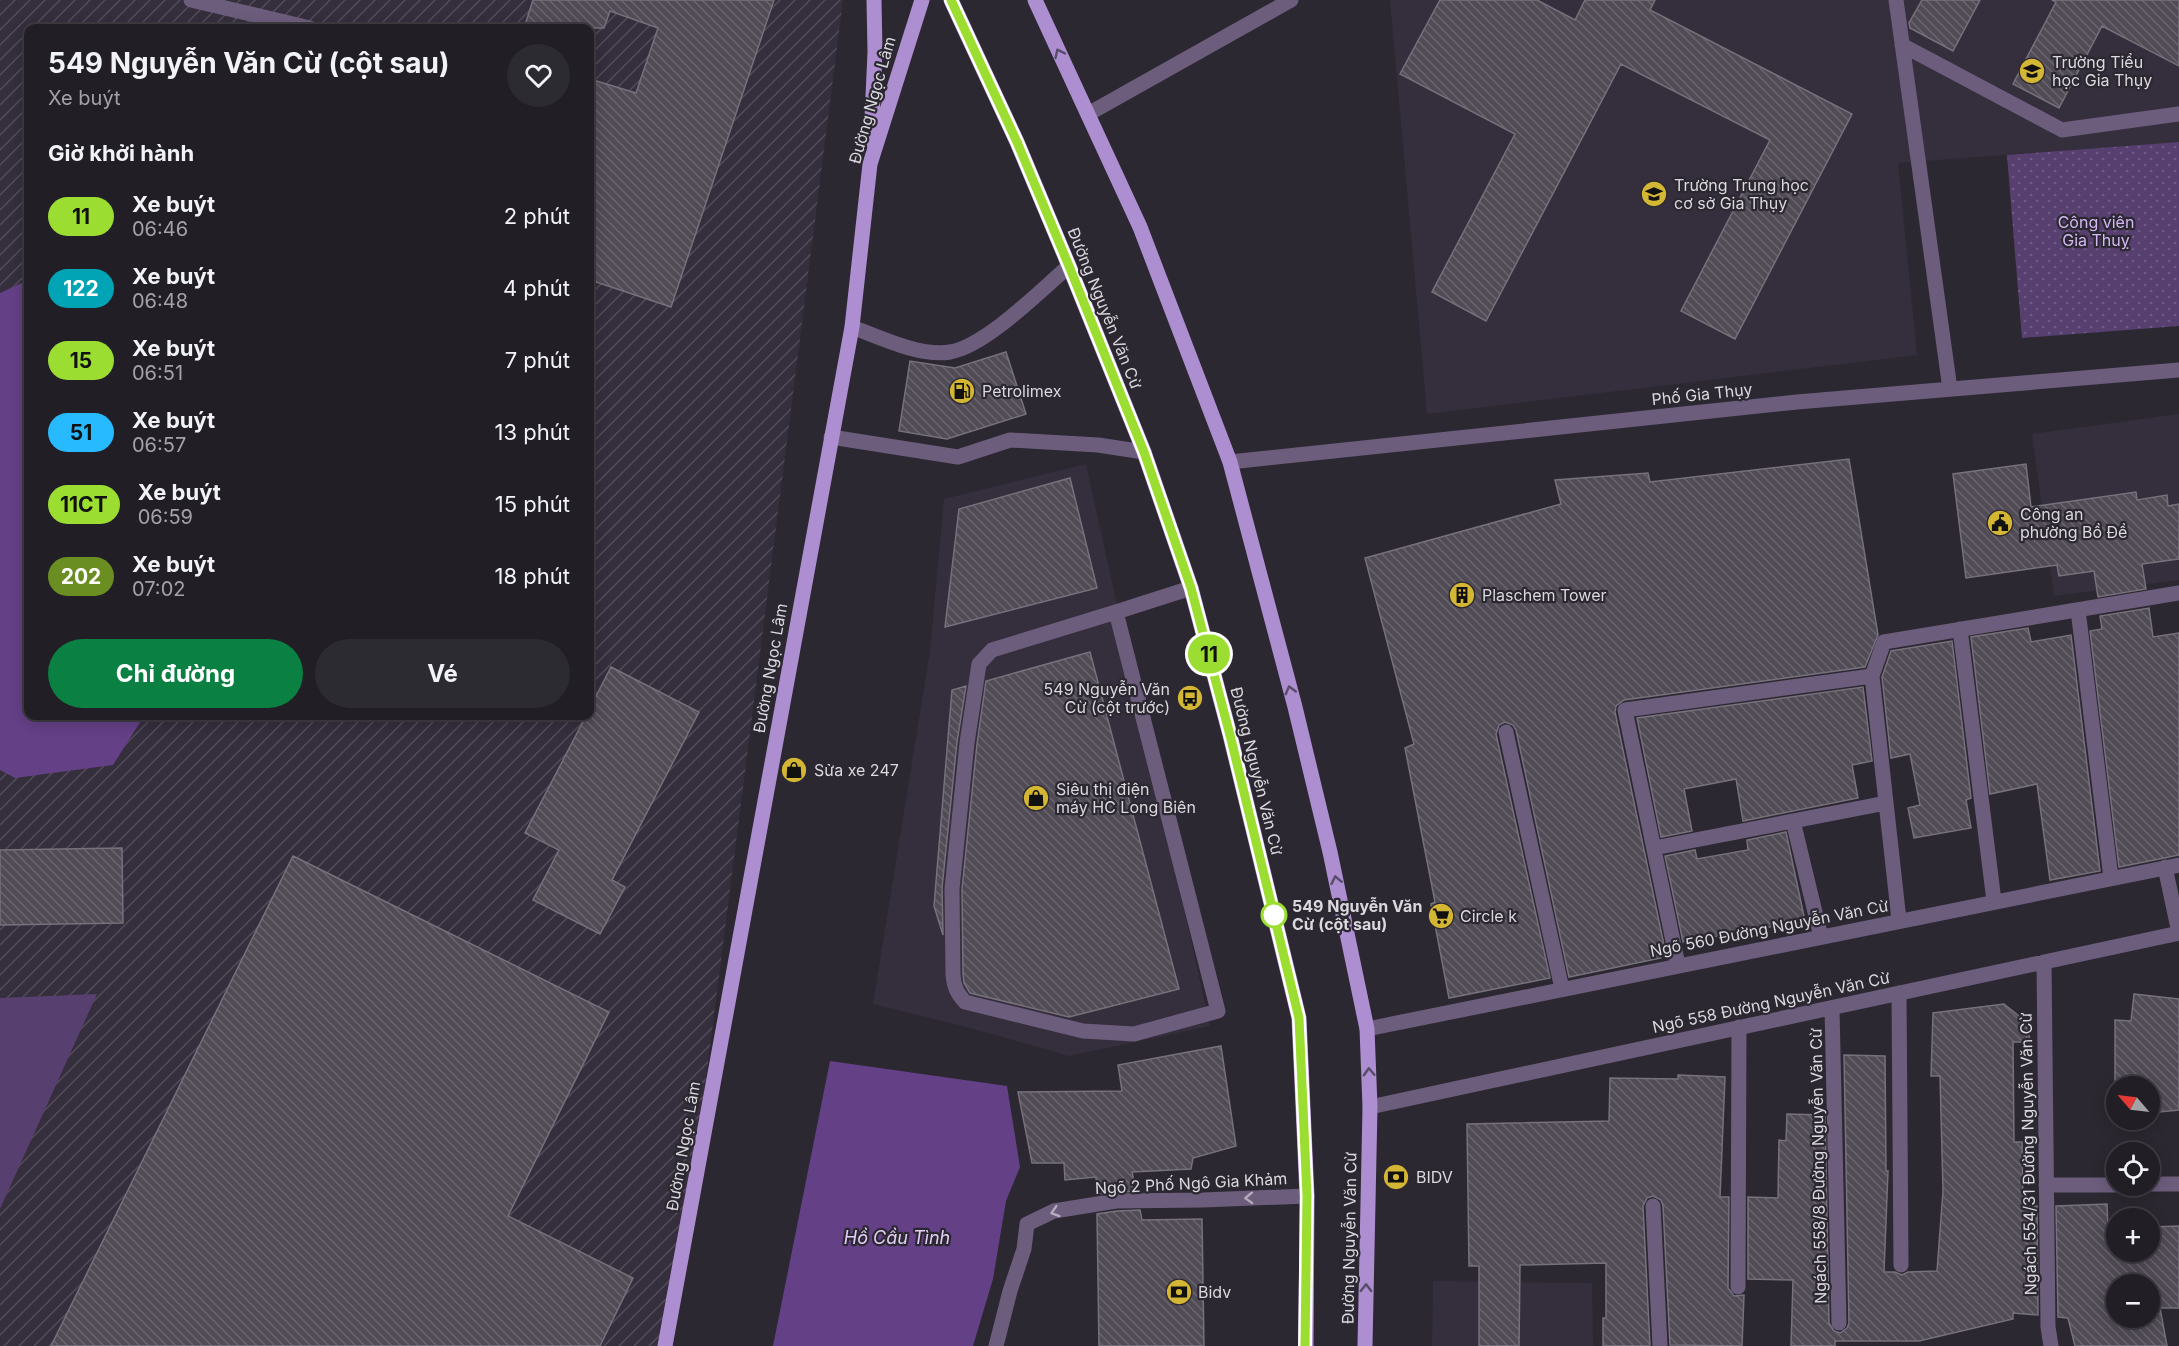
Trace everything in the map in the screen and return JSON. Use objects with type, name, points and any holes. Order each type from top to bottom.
[{"type":"main road","points":[[870,164],[875,52],[874,0]]},
{"type":"main road","name":"Đường Ngọc Lâm","points":[[665,1346],[852,327],[870,164],[922,0]]},
{"type":"main road","name":"Đường Nguyễn Văn Cừ","points":[[951,0],[1017,142],[1144,452],[1191,588],[1230,735],[1299,1018],[1307,1196],[1305,1346]]},
{"type":"main road","name":"Đường Nguyễn Văn Cừ","points":[[1035,0],[1140,227],[1230,462],[1295,707],[1330,852],[1367,1029],[1370,1107],[1365,1346]]},
{"type":"street","points":[[191,0],[293,24]]},
{"type":"street","points":[[1088,114],[1291,0]]},
{"type":"street","points":[[1896,0],[1950,388]]},
{"type":"street","points":[[1902,45],[2062,130],[2179,114]]},
{"type":"street","points":[[852,327],[904,346],[927,351],[949,352],[964,347],[993,330],[1069,266]]},
{"type":"street","name":"Phố Gia Thụy","points":[[1230,462],[1785,403],[2179,370]]},
{"type":"street","points":[[831,437],[958,457],[1010,440],[1098,444],[1144,452]]},
{"type":"street","points":[[1116,612],[1218,1011],[1134,1034],[1083,1030],[965,1002],[958,994],[954,986],[953,975],[952,889],[967,743],[979,664],[992,650],[1191,588]]},
{"type":"street","points":[[1899,921],[1872,676],[1884,642],[2179,593]]},
{"type":"street","points":[[2078,609],[2111,878]]},
{"type":"street","points":[[1960,629],[1994,901]]},
{"type":"street","points":[[1678,965],[1625,710],[1872,676]]},
{"type":"street","points":[[1506,732],[1562,989]]},
{"type":"street","points":[[1654,848],[1886,802]]},
{"type":"street","points":[[1793,821],[1821,936]]},
{"type":"street","points":[[2172,866],[2179,933]]},
{"type":"street","name":"Ngõ 560 Đường Nguyễn Văn Cừ","points":[[1367,1029],[2172,866]]},
{"type":"street","name":"Ngõ 558 Đường Nguyễn Văn Cừ","points":[[1370,1107],[2179,933]]},
{"type":"street","name":"Ngách 554/31 Đường Nguyễn Văn Cừ","points":[[2044,962],[2048,1327],[2051,1346]]},
{"type":"street","points":[[1899,993],[1901,1265]]},
{"type":"street","name":"Ngách 558/8 Đường Nguyễn Văn Cừ","points":[[1832,1008],[1839,1323]]},
{"type":"street","points":[[1738,1287],[1739,1028]]},
{"type":"street","points":[[2160,1184],[2179,1184]]},
{"type":"street","points":[[2046,1185],[2106,1185]]},
{"type":"street","name":"Ngõ 2 Phố Ngô Gia Khảm","points":[[996,1346],[1010,1291],[1024,1249],[1027,1224],[1054,1211],[1116,1201],[1307,1196]]},
{"type":"street","points":[[1653,1206],[1660,1346]]},
{"type":"shaded area","points":[[0,0],[843,0],[672,1346],[0,1346]]},
{"type":"shaded area","name":"Trường Trung học cơ sở Gia Thụy","points":[[1390,0],[2179,0],[2179,142],[1898,163],[1917,355],[1427,414]]},
{"type":"shaded area","points":[[2179,414],[2179,580],[2054,596],[2032,434]]},
{"type":"shaded area","points":[[1086,464],[1210,1026],[1069,1056],[873,1004],[930,651],[944,499]]},
{"type":"shaded area","points":[[1433,1281],[1592,1283],[1593,1346],[1432,1346]]},
{"type":"green space","name":"Công viên Gia Thuỵ","points":[[2179,142],[2179,326],[2022,338],[2007,155]]},
{"type":"green space","points":[[97,994],[0,1209],[0,998]]},
{"type":"water","points":[[24,282],[24,720],[141,720],[113,765],[15,778],[0,770],[0,293]]},
{"type":"water","name":"Hồ Cầu Tình","points":[[830,1061],[1007,1086],[1020,1167],[1006,1201],[993,1279],[973,1346],[773,1346]]},
{"type":"building","points":[[533,0],[774,0],[671,307],[594,281],[594,80],[636,93],[658,28],[610,11],[604,28],[594,28],[594,24],[525,24]]},
{"type":"building","points":[[1440,0],[1537,0],[1575,20],[1585,0],[1655,0],[1650,10],[1852,114],[1735,339],[1681,311],[1770,140],[1621,64],[1486,321],[1432,292],[1515,134],[1400,74]]},
{"type":"building","points":[[1922,0],[1980,0],[1953,51],[1910,28],[1909,23]]},
{"type":"building","points":[[2052,0],[2179,0],[2179,66],[2102,26],[2059,108],[2013,84],[2056,2]]},
{"type":"building","name":"Petrolimex","points":[[1006,352],[1026,414],[947,439],[899,431],[910,361],[955,368]]},
{"type":"building","points":[[1849,459],[1878,635],[1865,667],[1624,700],[1616,706],[1615,712],[1664,945],[1659,946],[1661,958],[1569,977],[1516,730],[1513,725],[1505,722],[1499,725],[1496,734],[1550,978],[1449,998],[1431,904],[1435,902],[1405,748],[1414,744],[1365,558],[1561,504],[1555,480],[1648,473],[1650,482]]},
{"type":"building","points":[[2026,464],[2031,507],[2136,492],[2137,500],[2167,495],[2168,506],[2179,504],[2179,559],[2142,564],[2146,589],[2098,597],[2094,571],[2059,576],[2057,565],[1966,578],[1953,474]]},
{"type":"building","points":[[1070,478],[1097,588],[945,627],[959,509]]},
{"type":"building","points":[[2149,608],[2153,637],[2179,633],[2179,855],[2119,867],[2090,631],[2102,629],[2100,616]]},
{"type":"building","points":[[2028,628],[2031,642],[2071,635],[2100,871],[2050,880],[2037,784],[1990,794],[1971,637]]},
{"type":"building","points":[[1952,641],[1971,798],[1966,800],[1971,828],[1914,838],[1908,808],[1920,805],[1910,754],[1891,758],[1882,677],[1891,651]]},
{"type":"building","name":"Siêu thị điện máy HC Long Biên","points":[[1090,652],[1179,989],[1069,1017],[970,993],[964,983],[963,974],[962,889],[986,681]]},
{"type":"building","points":[[611,667],[699,712],[612,880],[625,887],[600,934],[533,900],[559,850],[525,833],[584,720],[594,720],[594,700]]},
{"type":"building","points":[[966,686],[957,742],[942,888],[943,935],[934,906],[952,690]]},
{"type":"building","points":[[1863,687],[1872,761],[1852,765],[1858,798],[1743,821],[1736,779],[1684,789],[1692,831],[1661,837],[1637,718]]},
{"type":"building","points":[[1786,832],[1805,921],[1683,942],[1665,856],[1695,850],[1697,859],[1748,850],[1747,840]]},
{"type":"building","points":[[122,848],[123,923],[0,925],[0,850]]},
{"type":"building","points":[[293,856],[609,1012],[508,1216],[633,1278],[600,1346],[51,1346]]},
{"type":"building","points":[[2134,994],[2179,999],[2179,1110],[2160,1112],[2160,1076],[2115,1076],[2115,1020],[2131,1021]]},
{"type":"building","points":[[2004,1004],[2024,1020],[2031,1042],[2013,1042],[2014,1142],[2022,1142],[2023,1207],[2037,1206],[2038,1315],[2013,1313],[2013,1319],[1919,1341],[1835,1341],[1835,1346],[1791,1346],[1793,1280],[1748,1279],[1748,1197],[1778,1198],[1779,1140],[1786,1141],[1787,1114],[1825,1115],[1829,1323],[1834,1331],[1840,1333],[1847,1328],[1849,1323],[1844,1055],[1885,1056],[1886,1171],[1888,1171],[1884,1272],[1895,1272],[1902,1275],[1908,1272],[1937,1271],[1943,1191],[1940,1076],[1931,1076],[1933,1013]]},
{"type":"building","points":[[1221,1046],[1236,1146],[1193,1158],[1191,1169],[1132,1172],[1136,1191],[1097,1194],[1096,1177],[1065,1180],[1064,1163],[1032,1163],[1018,1092],[1122,1091],[1118,1065]]},
{"type":"building","points":[[1678,1075],[1725,1077],[1720,1197],[1729,1197],[1728,1288],[1734,1296],[1744,1295],[1742,1346],[1670,1345],[1663,1206],[1661,1200],[1653,1196],[1647,1198],[1643,1206],[1650,1346],[1603,1346],[1603,1318],[1606,1318],[1606,1263],[1520,1265],[1519,1346],[1479,1346],[1479,1266],[1469,1266],[1467,1124],[1609,1121],[1610,1078],[1678,1079]]},
{"type":"building","points":[[2107,1204],[2106,1262],[2160,1262],[2160,1227],[2179,1226],[2179,1308],[2160,1308],[2167,1346],[2075,1346],[2068,1318],[2058,1317],[2056,1206]]},
{"type":"building","points":[[1140,1210],[1142,1220],[1202,1219],[1204,1346],[1099,1346],[1097,1214]]},
{"type":"bus line","name":"11","points":[[951,0],[1017,142],[1144,452],[1191,588],[1230,735],[1299,1018],[1307,1196],[1305,1346]]},
{"type":"place","name":"Trường Tiểu học Gia Thụy","points":[[2032,71]]},
{"type":"place","name":"Trường Trung học cơ sở Gia Thụy","points":[[1654,194]]},
{"type":"place","name":"Petrolimex","points":[[962,391]]},
{"type":"place","name":"Công an phường Bồ Đề","points":[[2000,523]]},
{"type":"place","name":"Plaschem Tower","points":[[1462,595]]},
{"type":"place","name":"549 Nguyễn Văn Cừ (cột trước)","points":[[1190,698]]},
{"type":"place","name":"Sửa xe 247","points":[[794,770]]},
{"type":"place","name":"Siêu thị điện máy HC Long Biên","points":[[1036,798]]},
{"type":"place","name":"549 Nguyễn Văn Cừ (cột sau)","points":[[1274,915]]},
{"type":"place","name":"Circle k","points":[[1441,916]]},
{"type":"place","name":"BIDV","points":[[1396,1177]]},
{"type":"place","name":"Bidv","points":[[1179,1292]]}]
